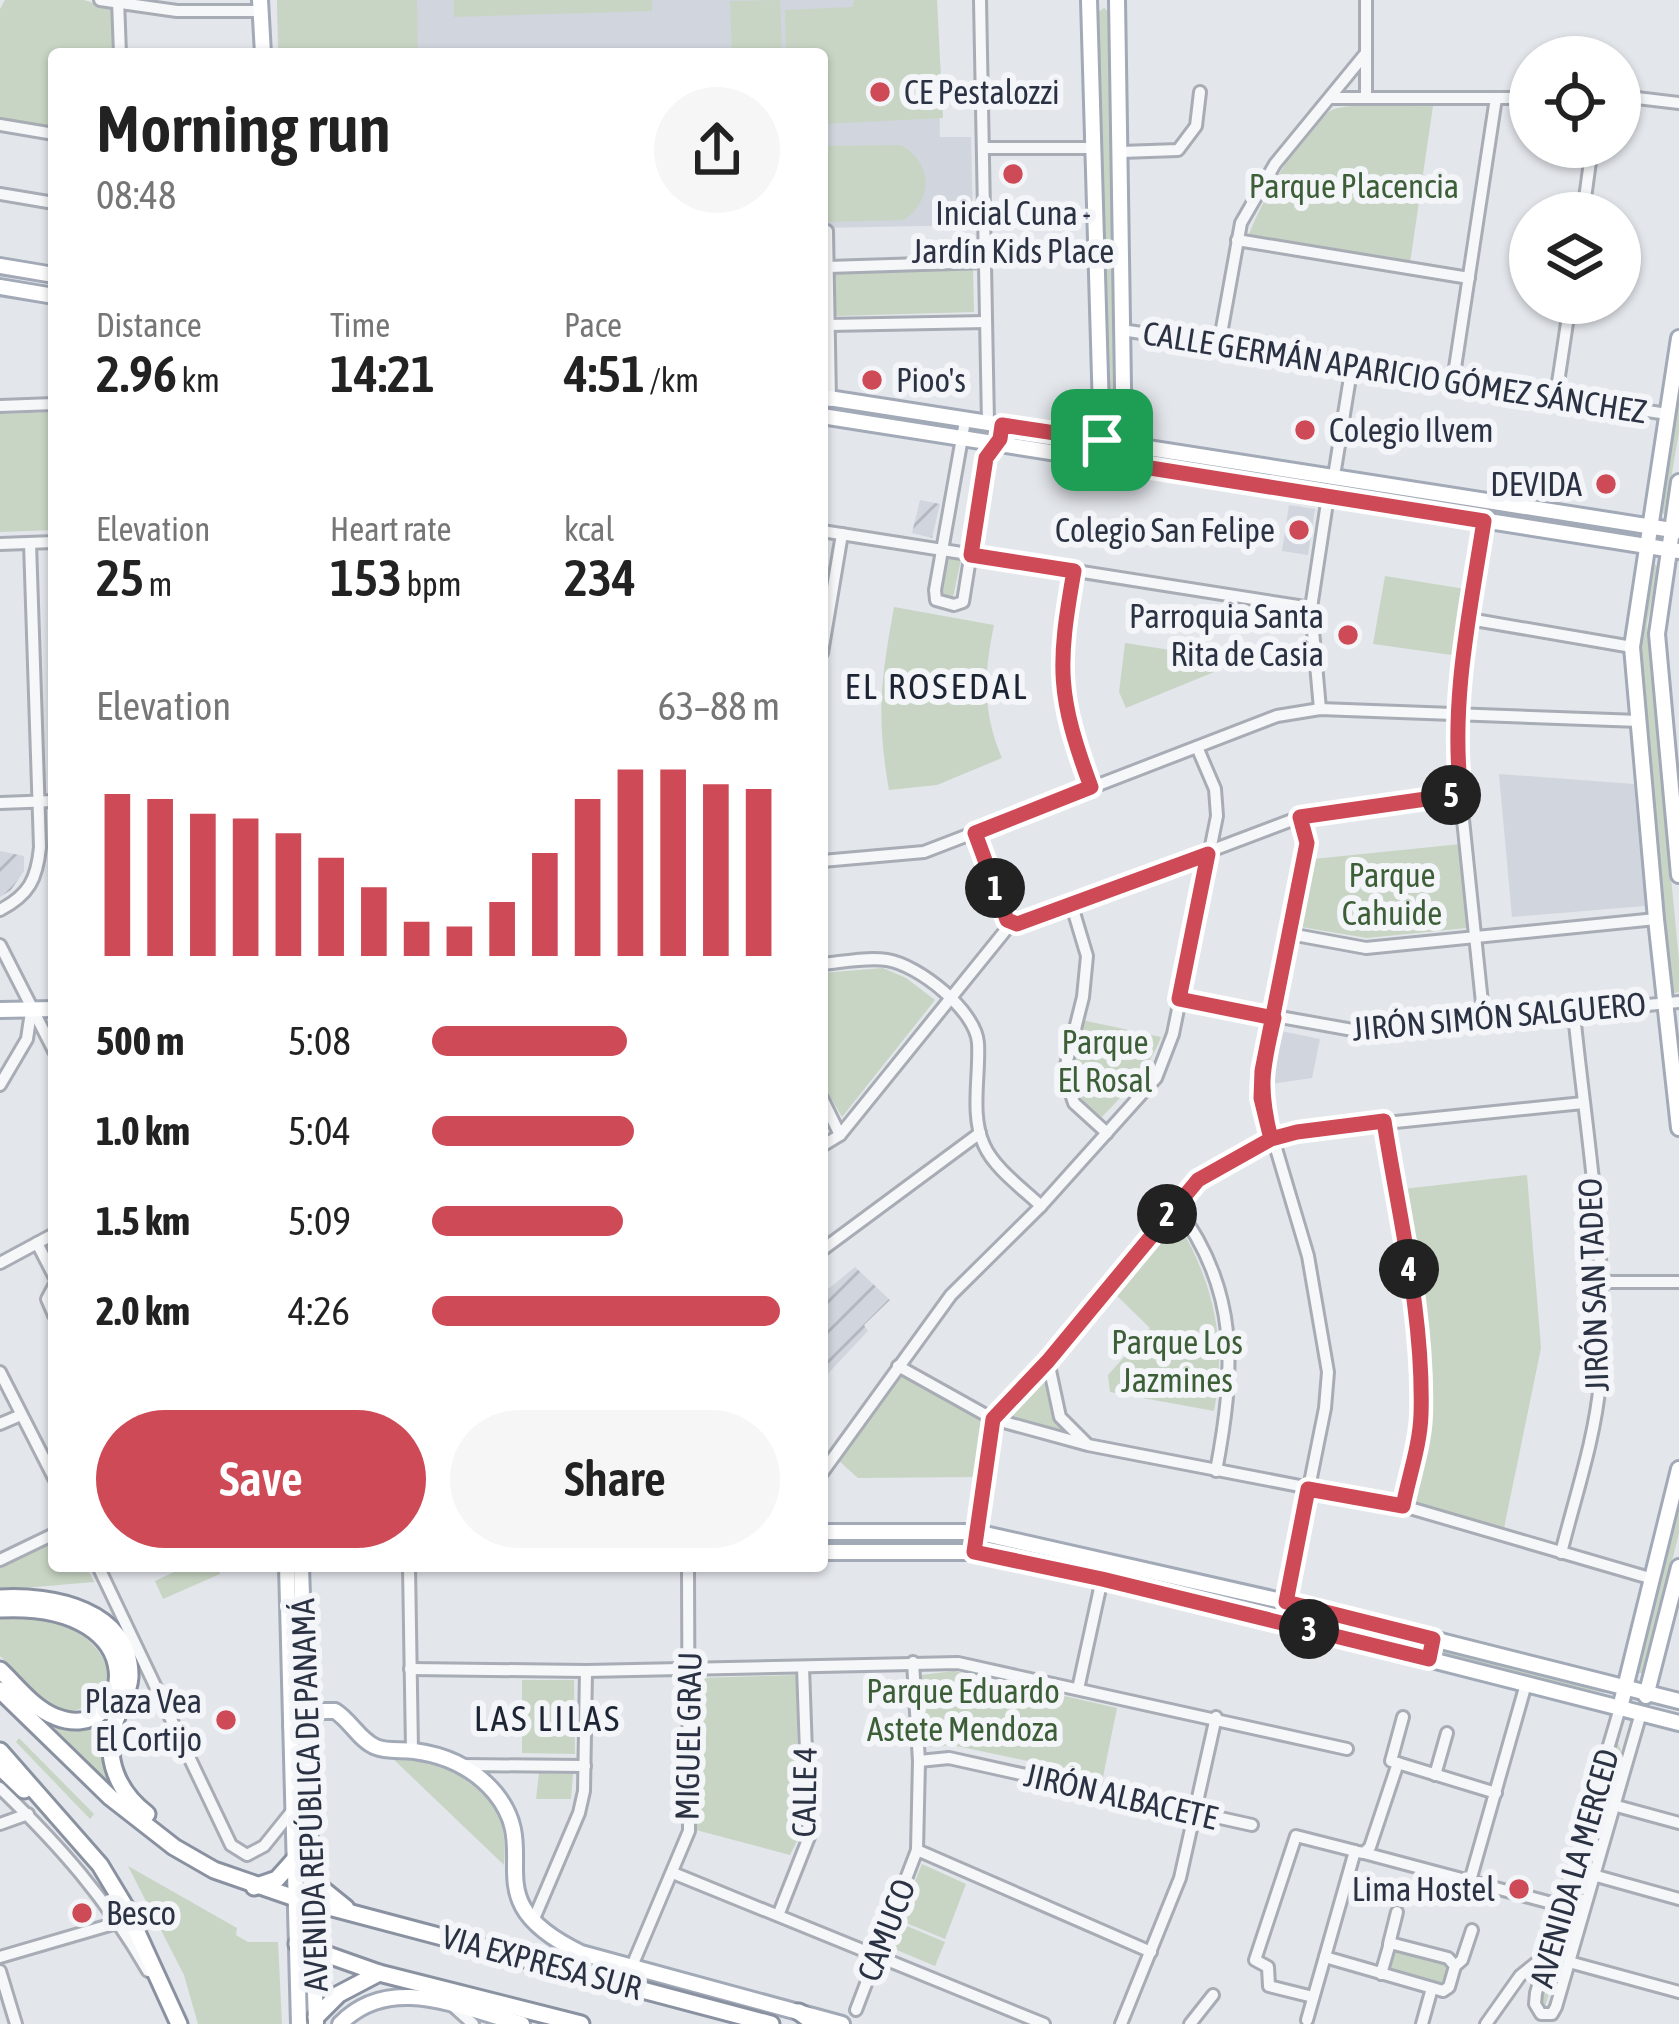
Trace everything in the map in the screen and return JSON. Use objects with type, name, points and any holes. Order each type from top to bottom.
[{"type":"highway","points":[[0,1598],[34,1597],[73,1605],[115,1636],[127,1658],[130,1677],[111,1740],[117,1778],[134,1804],[214,1870]]},
{"type":"highway","points":[[0,1610],[44,1610],[83,1622],[111,1649],[119,1679],[102,1712],[71,1721],[44,1710],[0,1670]]},
{"type":"highway","points":[[0,1690],[110,1797],[214,1870]]},
{"type":"highway","points":[[0,1751],[100,1865],[126,1909],[178,2024]]},
{"type":"highway","points":[[0,1768],[100,1865]]},
{"type":"highway","points":[[254,1887],[277,1879],[294,1860]]},
{"type":"highway","name":"VIA EXPRESA SUR","points":[[214,1870],[254,1887],[772,2024]]},
{"type":"highway","points":[[311,1872],[320,1887],[354,1913]]},
{"type":"highway","name":"VIA EXPRESA SUR","points":[[297,1944],[379,1972],[580,2024]]},
{"type":"highway","points":[[316,2021],[339,1994],[379,1972]]},
{"type":"highway","points":[[800,2012],[814,2024]]},
{"type":"main road","points":[[1089,0],[1100,460]]},
{"type":"main road","points":[[1117,0],[1123,464]]},
{"type":"main road","points":[[254,48],[256,4]]},
{"type":"main road","points":[[256,4],[262,48]]},
{"type":"main road","points":[[0,266],[48,274]]},
{"type":"main road","points":[[0,287],[48,295]]},
{"type":"main road","points":[[1679,338],[1632,647],[1655,920],[1672,1002],[1679,1128]]},
{"type":"main road","points":[[828,398],[1675,530]]},
{"type":"main road","points":[[828,418],[960,446],[995,443],[1673,550]]},
{"type":"main road","points":[[1679,482],[1673,550],[1657,634],[1679,875]]},
{"type":"main road","points":[[0,1010],[48,1010]]},
{"type":"main road","name":"AVENIDA LA MERCED","points":[[1620,1708],[1679,1469]]},
{"type":"main road","points":[[828,1532],[976,1532],[1286,1602],[1679,1700]]},
{"type":"main road","points":[[828,1552],[974,1552],[1102,1579],[1679,1723]]},
{"type":"main road","name":"AVENIDA LA MERCED","points":[[1641,1713],[1679,1567]]},
{"type":"main road","name":"AVENIDA REPÚBLICA DE PANAMÁ","points":[[287,1572],[298,2024]]},
{"type":"main road","name":"AVENIDA REPÚBLICA DE PANAMÁ","points":[[301,1572],[316,2021]]},
{"type":"main road","points":[[1429,1659],[1433,1639]]},
{"type":"main road","points":[[290,1726],[305,1711],[334,1711],[374,1747],[412,1750],[463,1765],[482,1779],[507,1811],[513,1832],[515,1893],[533,1921],[581,1953],[842,2024]]},
{"type":"main road","points":[[340,2024],[367,2001],[403,1995],[522,2024]]},
{"type":"street","points":[[100,0],[256,4]]},
{"type":"street","points":[[965,421],[934,596],[947,604],[963,602],[986,458],[1000,439],[986,322],[980,0]]},
{"type":"street","points":[[1366,0],[1366,98]]},
{"type":"street","points":[[118,2],[120,48]]},
{"type":"street","points":[[1219,345],[1241,223],[1275,164],[1366,53]]},
{"type":"street","points":[[1120,152],[1178,150],[1196,125],[1200,92]]},
{"type":"street","points":[[1332,98],[1509,98]]},
{"type":"street","points":[[1453,381],[1496,98]]},
{"type":"street","points":[[1641,98],[1679,103]]},
{"type":"street","points":[[0,125],[48,133]]},
{"type":"street","points":[[984,148],[1093,148]]},
{"type":"street","points":[[0,194],[48,202]]},
{"type":"street","points":[[1237,240],[1469,278]]},
{"type":"street","points":[[828,349],[828,267],[986,262]]},
{"type":"street","points":[[829,325],[986,322]]},
{"type":"street","points":[[1556,396],[1567,324]]},
{"type":"street","name":"CALLE GERMÁN APARICIO GÓMEZ SÁNCHEZ","points":[[1122,330],[1667,414]]},
{"type":"street","points":[[1334,476],[1352,365]]},
{"type":"street","points":[[0,406],[48,404]]},
{"type":"street","points":[[960,446],[986,458]]},
{"type":"street","points":[[1320,709],[1310,608],[1328,496]]},
{"type":"street","points":[[1484,521],[1456,752],[1484,1022]]},
{"type":"street","points":[[828,532],[1310,608]]},
{"type":"street","points":[[828,618],[842,535]]},
{"type":"street","points":[[0,544],[48,542]]},
{"type":"street","points":[[0,910],[30,890],[38,869],[30,543]]},
{"type":"street","points":[[1074,571],[1060,673],[1071,734],[1091,787]]},
{"type":"street","points":[[1469,619],[1632,647]]},
{"type":"street","points":[[828,861],[924,852],[1277,716],[1320,709],[1639,721]]},
{"type":"street","points":[[828,1465],[951,1294],[1041,1206],[1156,1078],[1173,1034],[1218,801],[1197,747]]},
{"type":"street","points":[[828,1142],[840,1135],[1009,925],[1300,817],[1461,794]]},
{"type":"street","points":[[0,803],[48,802]]},
{"type":"street","points":[[1286,1602],[1328,1372],[1308,1256],[1261,1098],[1262,1071],[1307,843],[1300,817]]},
{"type":"street","points":[[975,833],[1009,925]]},
{"type":"street","points":[[1072,905],[1087,956],[1083,998],[1064,1073],[1074,1103],[1107,1133]]},
{"type":"street","points":[[1290,934],[1366,948],[1655,920]]},
{"type":"street","points":[[0,945],[48,1040]]},
{"type":"street","points":[[828,963],[874,959],[898,963],[922,975],[971,1017],[976,1030],[980,1133],[991,1157],[1041,1206]]},
{"type":"street","name":"JIRÓN SIMÓN SALGUERO","points":[[1179,999],[1364,1032],[1672,1002]]},
{"type":"street","points":[[0,1085],[27,1039],[32,1010]]},
{"type":"street","name":"JIRÓN SAN TADEO","points":[[1561,1553],[1597,1406],[1601,1349],[1600,1282],[1574,1013]]},
{"type":"street","points":[[974,1552],[993,1419],[1048,1361],[1198,1180],[1271,1139],[1297,1132],[1582,1103]]},
{"type":"street","points":[[828,1110],[840,1135]]},
{"type":"street","points":[[1384,1121],[1413,1296],[1420,1376],[1421,1418],[1403,1506]]},
{"type":"street","points":[[828,1246],[980,1133]]},
{"type":"street","points":[[1174,1205],[1207,1251],[1226,1315],[1229,1390],[1216,1471]]},
{"type":"street","points":[[0,1263],[48,1237]]},
{"type":"street","points":[[37,1243],[48,1264]]},
{"type":"street","points":[[1600,1282],[1679,1282]]},
{"type":"street","points":[[1048,1361],[1060,1417],[1088,1445]]},
{"type":"street","points":[[898,1366],[993,1419],[1088,1445],[1403,1506],[1653,1579]]},
{"type":"street","points":[[0,1372],[48,1467]]},
{"type":"street","points":[[0,1424],[21,1415]]},
{"type":"street","points":[[0,1560],[48,1537]]},
{"type":"street","points":[[101,1572],[231,1845],[247,1855],[257,1852],[293,1810]]},
{"type":"street","points":[[409,1572],[412,1750]]},
{"type":"street","name":"MIGUEL GRAU","points":[[632,1966],[689,1831],[688,1572]]},
{"type":"street","points":[[1078,1689],[1102,1579]]},
{"type":"street","name":"CAMUCO","points":[[856,2010],[917,1850],[919,1761],[913,1662]]},
{"type":"street","points":[[410,1669],[690,1670],[958,1663],[1347,1749]]},
{"type":"street","name":"CALLE 4","points":[[778,1913],[808,1838],[803,1667]]},
{"type":"street","points":[[533,1921],[579,1814],[585,1766],[586,1671]]},
{"type":"street","points":[[1470,1881],[1526,1684]]},
{"type":"street","name":"AVENIDA LA MERCED","points":[[1620,1708],[1539,1984],[1534,2004],[1541,2014],[1552,2014],[1641,1713]]},
{"type":"street","points":[[1121,2024],[1180,1878],[1216,1718]]},
{"type":"street","points":[[1306,2020],[1360,1852],[1370,1847],[1403,1718]]},
{"type":"street","points":[[1435,1775],[1447,1733]]},
{"type":"street","name":"JIRÓN ALBACETE","points":[[919,1761],[950,1757],[1252,1826]]},
{"type":"street","points":[[1394,1761],[1496,1793]]},
{"type":"street","points":[[463,1765],[585,1766]]},
{"type":"street","points":[[0,1788],[82,1870],[120,1922],[178,2024]]},
{"type":"street","points":[[1613,1805],[1679,1823]]},
{"type":"street","points":[[0,1824],[28,1814]]},
{"type":"street","points":[[1583,1834],[1603,1840]]},
{"type":"street","points":[[1313,1997],[1269,1986],[1268,1967],[1256,1960],[1296,1836],[1563,1906]]},
{"type":"street","points":[[917,1850],[1151,1952]]},
{"type":"street","points":[[673,1873],[1044,2024]]},
{"type":"street","points":[[1593,1875],[1679,1899]]},
{"type":"street","points":[[1381,1974],[1397,1912]]},
{"type":"street","points":[[0,1957],[120,1922]]},
{"type":"street","points":[[1324,1957],[1447,1990],[1472,1930]]},
{"type":"street","points":[[1389,1944],[1448,1958],[1455,1966]]},
{"type":"street","points":[[1486,2024],[1520,1976],[1549,1952]]},
{"type":"street","points":[[1569,1962],[1679,1992]]},
{"type":"street","points":[[0,1971],[16,2024]]},
{"type":"street","points":[[1520,1976],[1539,1984]]},
{"type":"street","points":[[1422,2024],[1432,1988]]},
{"type":"street","points":[[444,1989],[452,2006],[473,2024]]},
{"type":"street","points":[[1190,2024],[1213,1995]]},
{"type":"shaded area","points":[[277,0],[937,0],[940,137],[971,137],[973,225],[828,228],[828,48],[278,48]]},
{"type":"shaded area","points":[[920,500],[940,504],[932,538],[912,533]]},
{"type":"shaded area","name":"Colegio San Felipe","points":[[1289,505],[1315,509],[1308,555],[1282,551]]},
{"type":"shaded area","points":[[1499,774],[1634,784],[1645,906],[1512,917]]},
{"type":"shaded area","points":[[0,851],[24,856],[24,871],[0,897]]},
{"type":"shaded area","points":[[1281,1031],[1320,1039],[1312,1078],[1270,1084]]},
{"type":"shaded area","points":[[855,1267],[890,1300],[864,1325],[868,1331],[828,1374],[828,1289]]},
{"type":"green space","points":[[5,0],[84,0],[112,9],[113,48],[48,48],[48,127],[0,118],[0,9]]},
{"type":"green space","points":[[277,0],[417,0],[418,48],[279,48]]},
{"type":"green space","points":[[454,0],[652,0],[652,11],[454,17]]},
{"type":"green space","points":[[780,0],[782,48],[732,48],[730,1]]},
{"type":"green space","points":[[854,0],[937,0],[943,118],[828,124],[828,48],[786,48],[785,10],[853,7]]},
{"type":"green space","points":[[1104,8],[1111,14],[1117,422],[1113,426],[1106,382],[1095,14]]},
{"type":"green space","name":"Parque Placencia","points":[[1361,105],[1433,106],[1410,263],[1248,237],[1299,143],[1326,114]]},
{"type":"green space","points":[[901,145],[923,171],[921,202],[904,220],[828,222],[828,146]]},
{"type":"green space","points":[[973,270],[974,312],[836,316],[835,273]]},
{"type":"green space","points":[[1679,370],[1679,432],[1665,514],[1657,511]]},
{"type":"green space","points":[[843,405],[955,424],[955,428],[840,413]]},
{"type":"green space","points":[[48,412],[48,530],[0,532],[0,414]]},
{"type":"green space","points":[[1147,452],[1461,504],[1462,510],[1143,460]]},
{"type":"green space","points":[[1524,512],[1632,530],[1631,538],[1522,521]]},
{"type":"green space","points":[[946,558],[961,560],[953,597],[942,597],[941,592]]},
{"type":"green space","points":[[1651,562],[1658,567],[1647,624],[1679,961],[1679,992],[1675,993],[1637,647]]},
{"type":"green space","points":[[1385,576],[1471,590],[1459,656],[1373,644]]},
{"type":"green space","points":[[894,607],[994,625],[987,692],[1002,758],[937,785],[889,790],[882,698]]},
{"type":"green space","points":[[1125,643],[1241,661],[1126,708],[1119,692]]},
{"type":"green space","name":"Parque Cahuide","points":[[1461,844],[1467,928],[1367,938],[1301,927],[1313,859]]},
{"type":"green space","points":[[883,968],[935,1000],[842,1117],[828,1092],[828,973]]},
{"type":"green space","name":"Parque El Rosal","points":[[1082,1020],[1161,1037],[1143,1070],[1102,1117],[1079,1095],[1071,1074]]},
{"type":"green space","points":[[1527,1175],[1541,1348],[1504,1528],[1410,1503],[1426,1391],[1421,1301],[1403,1189]]},
{"type":"green space","name":"Parque Los Jazmines","points":[[1175,1218],[1199,1263],[1214,1310],[1219,1359],[1214,1411],[1110,1392],[1108,1375],[1150,1328],[1115,1294]]},
{"type":"green space","points":[[1043,1369],[1054,1408],[1080,1439],[998,1417]]},
{"type":"green space","points":[[901,1371],[988,1422],[979,1477],[858,1478],[839,1461]]},
{"type":"green space","points":[[1679,1489],[1679,1533],[1644,1673],[1639,1673],[1642,1642]]},
{"type":"green space","points":[[828,1538],[966,1539],[962,1547],[828,1547]]},
{"type":"green space","points":[[985,1539],[1421,1642],[1419,1651],[984,1549]]},
{"type":"green space","points":[[48,1545],[48,1572],[89,1572],[94,1582],[0,1590],[0,1568]]},
{"type":"green space","points":[[174,1572],[220,1574],[163,1599],[155,1581]]},
{"type":"green space","points":[[35,1615],[77,1631],[104,1661],[109,1677],[104,1692],[90,1705],[63,1713],[0,1656],[0,1618]]},
{"type":"green space","points":[[1438,1645],[1607,1688],[1604,1693],[1585,1689],[1575,1693],[1434,1656]]},
{"type":"green space","name":"Parque Eduardo Astete Mendoza","points":[[954,1671],[1117,1708],[1103,1777],[952,1745],[926,1747],[921,1675]]},
{"type":"green space","points":[[796,1675],[799,1837],[790,1855],[696,1830],[696,1678]]},
{"type":"green space","points":[[522,1680],[574,1680],[575,1754],[522,1753]]},
{"type":"green space","points":[[109,1713],[103,1731],[110,1785],[53,1727],[85,1726]]},
{"type":"green space","points":[[1618,1724],[1622,1725],[1618,1743],[1622,1754],[1599,1829],[1591,1827]]},
{"type":"green space","points":[[19,1738],[94,1814],[90,1819],[16,1742]]},
{"type":"green space","points":[[390,1756],[438,1765],[476,1784],[499,1816],[504,1865]]},
{"type":"green space","points":[[539,1773],[573,1774],[571,1799],[536,1799]]},
{"type":"green space","points":[[1587,1848],[1591,1854],[1545,2007],[1540,1997]]},
{"type":"green space","points":[[922,1864],[966,1884],[945,1939],[899,1920]]},
{"type":"green space","points":[[128,1866],[237,1928],[236,1935],[248,1942],[278,1942],[282,2024],[198,2024],[184,1975]]},
{"type":"green space","points":[[902,1924],[945,1942],[935,1966],[892,1948]]},
{"type":"green space","points":[[1394,1948],[1449,1964],[1443,1983],[1389,1968]]},
{"type":"place","name":"CE Pestalozzi","points":[[880,92]]},
{"type":"place","name":"Inicial Cuna - Jardín Kids Place","points":[[1013,174]]},
{"type":"place","name":"Pioo's","points":[[872,380]]},
{"type":"place","name":"Colegio Ilvem","points":[[1305,430]]},
{"type":"place","name":"DEVIDA","points":[[1606,484]]},
{"type":"place","name":"Colegio San Felipe","points":[[1299,530]]},
{"type":"place","name":"Parroquia Santa Rita de Casia","points":[[1348,635]]},
{"type":"place","name":"Plaza Vea El Cortijo","points":[[226,1720]]},
{"type":"place","name":"Lima Hostel","points":[[1519,1889]]},
{"type":"place","name":"Besco","points":[[82,1913]]},
{"type":"district","name":"EL ROSEDAL","points":[[937,686]]},
{"type":"district","name":"LAS LILAS","points":[[548,1718]]},
{"type":"route","points":[[1102,440],[1002,425],[1000,439],[986,458],[971,555],[1074,571],[1060,673],[1071,734],[1091,787],[975,833],[1007,920],[1017,924],[1208,854],[1179,999],[1274,1018],[1261,1098],[1271,1139],[1198,1180],[1048,1361],[993,1419],[974,1552],[1429,1659],[1433,1639],[1286,1602],[1308,1489],[1403,1506],[1421,1418],[1420,1376],[1413,1296],[1384,1121],[1271,1139],[1261,1098],[1262,1071],[1274,1018],[1307,843],[1300,817],[1461,794],[1458,712],[1484,521],[1100,460],[1102,440]]}]
